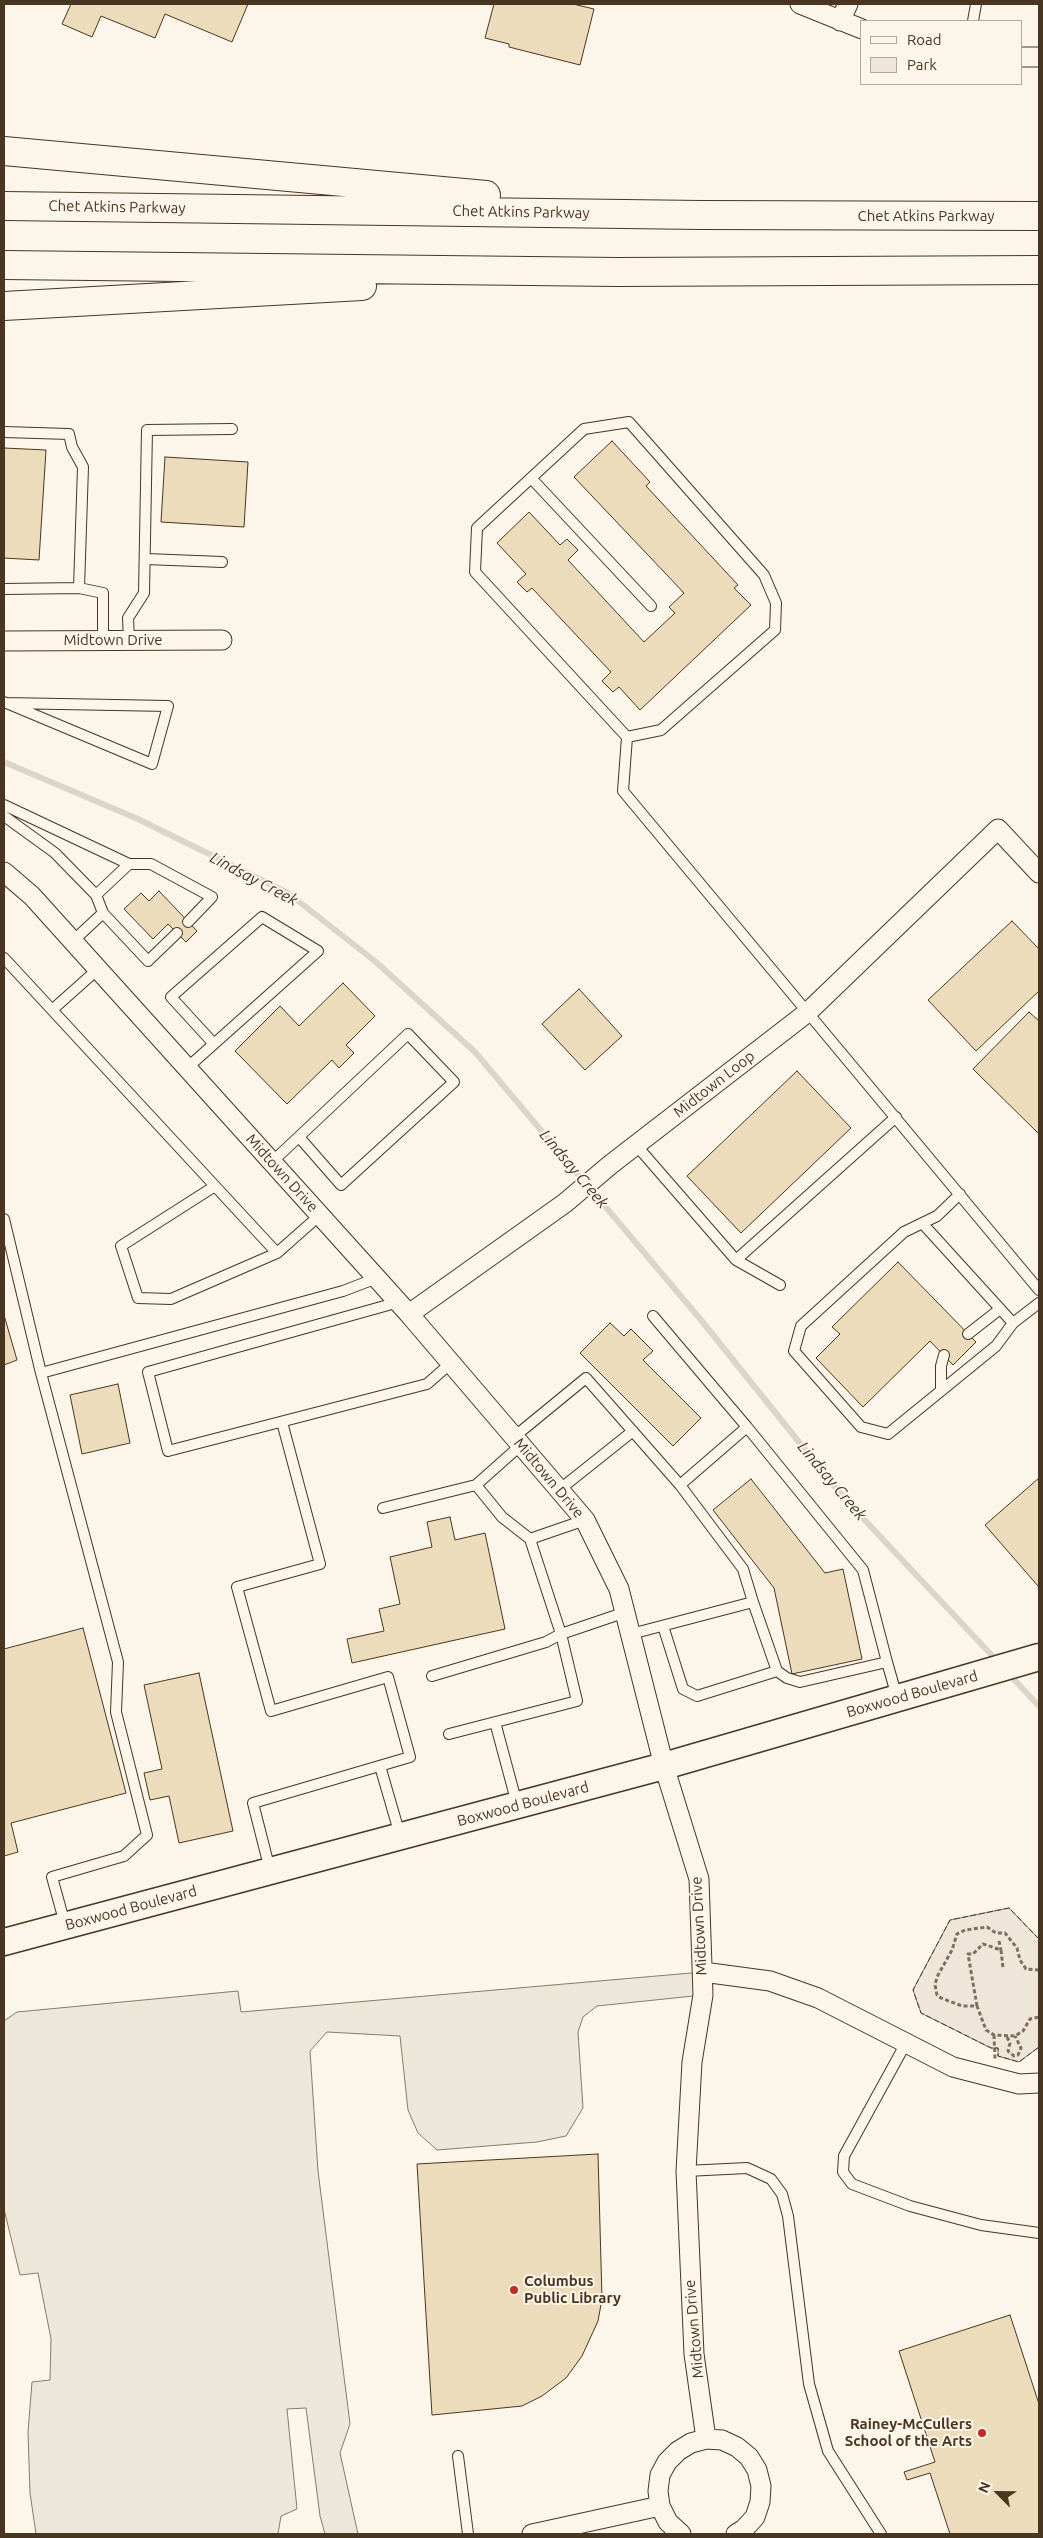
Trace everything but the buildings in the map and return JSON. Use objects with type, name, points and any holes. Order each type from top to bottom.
[{"type":"highway","points":[[4,151],[701,215]]},
{"type":"highway","name":"Chet Atkins Parkway","points":[[4,206],[701,215],[1039,216]]},
{"type":"highway","points":[[4,265],[617,272],[1039,270]]},
{"type":"highway","points":[[4,306],[617,272]]},
{"type":"street","points":[[800,4],[860,29]]},
{"type":"street","points":[[840,21],[848,4]]},
{"type":"street","points":[[1023,57],[1039,57]]},
{"type":"street","name":"Midtown Drive","points":[[4,640],[222,640]]},
{"type":"street","name":"Midtown Loop","points":[[404,1308],[565,1203],[610,1165],[808,1012],[998,829],[1039,873]]},
{"type":"street","name":"Midtown Drive","points":[[4,872],[32,896],[404,1308],[584,1520],[619,1589],[664,1766],[699,1879],[703,1995],[692,2062],[686,2171],[694,2354],[706,2439]]},
{"type":"street","name":"Boxwood Boulevard","points":[[4,1942],[664,1766],[1039,1657]]},
{"type":"street","points":[[703,1972],[770,1981],[818,1998],[953,2067],[1020,2084],[1039,2083]]},
{"type":"street","points":[[681,2534],[668,2522],[660,2506],[659,2483],[667,2462],[678,2450],[691,2443],[706,2439],[722,2440],[737,2447],[749,2457],[757,2470],[761,2486],[760,2502],[754,2517],[743,2533]]},
{"type":"street","points":[[532,2534],[558,2532],[660,2506]]},
{"type":"lane","points":[[973,20],[976,4]]},
{"type":"lane","points":[[627,737],[661,730],[775,630],[776,604],[764,575],[629,422],[584,429],[477,528],[475,572],[627,737],[623,790],[1039,1290]]},
{"type":"lane","points":[[128,640],[128,618],[144,593],[147,430],[232,429]]},
{"type":"lane","points":[[4,432],[69,434],[72,447],[83,467],[79,588]]},
{"type":"lane","points":[[532,478],[651,606]]},
{"type":"lane","points":[[146,559],[222,562]]},
{"type":"lane","points":[[4,589],[79,588],[103,593],[103,640]]},
{"type":"lane","points":[[5,703],[149,706],[168,706],[152,764],[5,703]]},
{"type":"lane","points":[[4,805],[130,864],[151,864],[212,897],[188,922]]},
{"type":"lane","points":[[4,816],[54,853],[96,895],[103,913],[148,961],[177,933]]},
{"type":"lane","points":[[96,895],[130,864]]},
{"type":"lane","points":[[73,941],[103,913]]},
{"type":"lane","points":[[188,1068],[318,951],[262,917],[172,997],[214,1044]]},
{"type":"lane","points":[[4,958],[277,1253]]},
{"type":"lane","points":[[52,1010],[98,969]]},
{"type":"lane","points":[[272,1162],[298,1137],[408,1034],[454,1082],[341,1185],[298,1137]]},
{"type":"lane","points":[[736,1260],[896,1117]]},
{"type":"lane","points":[[636,1145],[736,1260],[780,1285]]},
{"type":"lane","points":[[214,1186],[121,1246],[138,1298],[171,1300],[277,1253],[320,1215]]},
{"type":"lane","points":[[960,1194],[938,1216],[904,1232],[801,1326],[794,1351],[861,1427],[888,1434],[996,1346],[1013,1323],[1039,1303]]},
{"type":"lane","points":[[4,1219],[41,1373],[118,1662],[116,1712],[147,1835],[124,1856],[52,1877],[66,1925]]},
{"type":"lane","points":[[923,1224],[1013,1323]]},
{"type":"lane","points":[[41,1373],[343,1291],[377,1278]]},
{"type":"lane","points":[[404,1308],[148,1372],[168,1451],[427,1384],[451,1363]]},
{"type":"lane","points":[[968,1334],[1000,1309]]},
{"type":"lane","points":[[653,1316],[747,1427],[863,1570],[897,1698]]},
{"type":"lane","points":[[941,1390],[941,1366],[944,1355]]},
{"type":"lane","points":[[383,1508],[476,1485],[517,1441],[586,1378],[680,1485],[743,1569],[777,1671],[787,1678],[800,1682],[887,1662]]},
{"type":"lane","points":[[270,1871],[253,1803],[410,1757],[388,1677],[271,1711],[237,1587],[320,1564],[282,1422]]},
{"type":"lane","points":[[680,1485],[747,1427]]},
{"type":"lane","points":[[559,1490],[633,1431]]},
{"type":"lane","points":[[449,1734],[577,1701],[561,1634],[530,1539],[502,1517],[476,1485]]},
{"type":"lane","points":[[530,1539],[584,1520]]},
{"type":"lane","points":[[631,1634],[753,1602]]},
{"type":"lane","points":[[432,1676],[546,1642],[561,1634],[626,1612]]},
{"type":"lane","points":[[663,1626],[683,1689],[689,1694],[697,1696],[777,1671]]},
{"type":"lane","points":[[495,1722],[517,1805]]},
{"type":"lane","points":[[380,1766],[400,1836]]},
{"type":"lane","points":[[906,2043],[844,2156],[843,2172],[852,2184],[910,2206],[980,2225],[1039,2234]]},
{"type":"lane","points":[[686,2171],[747,2168],[772,2179],[782,2194],[788,2216],[809,2384],[822,2432],[828,2451],[881,2534]]},
{"type":"lane","points":[[458,2456],[468,2534]]},
{"type":"path","points":[[976,2004],[962,2006],[941,1998],[936,1990],[937,1977],[960,1931],[983,1927],[996,1933],[1001,1932],[1018,1948],[1020,1960],[1026,1969],[1039,1970]]},
{"type":"path","points":[[999,1941],[1003,1968]]},
{"type":"path","points":[[1001,1950],[983,1944],[973,1954],[968,1954],[976,2004],[988,2032],[1007,2037],[1015,2036],[1023,2031],[1030,2019],[1039,2016]]},
{"type":"path","points":[[1007,2037],[1010,2043],[1008,2051],[1014,2056],[1020,2052],[1020,2045],[1016,2042],[1015,2036]]},
{"type":"path","points":[[1010,2043],[1016,2042]]},
{"type":"green space","points":[[1009,1908],[1039,1939],[1039,2047],[1019,2062],[998,2056],[998,2048],[991,2048],[921,2013],[913,1990],[950,1920]]},
{"type":"shaded area","points":[[703,1972],[703,1995],[597,2006],[583,2017],[578,2032],[583,2108],[566,2136],[537,2142],[437,2150],[418,2133],[408,2110],[400,2036],[327,2032],[310,2051],[318,2171],[350,2424],[340,2453],[358,2534],[325,2534],[320,2516],[306,2408],[287,2409],[297,2509],[281,2516],[278,2534],[36,2534],[30,2493],[28,2432],[32,2382],[50,2380],[51,2339],[38,2273],[20,2275],[4,2209],[4,2021],[17,2012],[238,1991],[241,2012]]},
{"type":"waterway","name":"Lindsay Creek","points":[[4,762],[138,819],[288,893],[376,962],[475,1052],[701,1320],[844,1498],[999,1663]]},
{"type":"waterway","name":"Lindsay Creek","points":[[1007,1672],[1039,1706]]},
{"type":"fence","points":[[1039,1939],[1009,1908],[950,1920],[913,1990],[921,2013],[991,2048],[998,2048],[998,2056],[1019,2062],[1039,2047]]},
{"type":"place","name":"Columbus Public Library","points":[[514,2290]]},
{"type":"place","name":"Rainey-McCullers School of the Arts","points":[[982,2433]]}]
